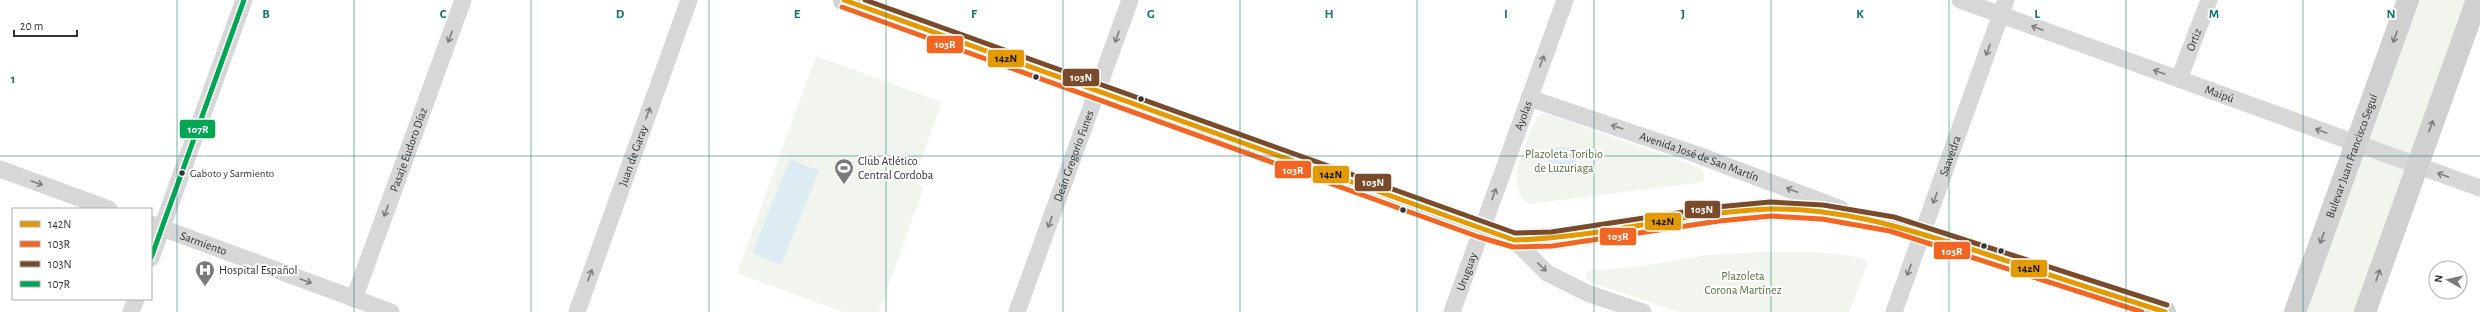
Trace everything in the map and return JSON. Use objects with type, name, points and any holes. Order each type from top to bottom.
[{"type":"main road","name":"Avenida José de San Martín","points":[[844,0],[1097,93],[1481,230],[1514,240],[1567,238],[1718,214],[1771,209],[1823,212],[1868,219],[1922,233],[2165,312]]},
{"type":"main road","name":"Bulevar Juan Francisco Seguí","points":[[2295,312],[2408,0]]},
{"type":"main road","points":[[2366,312],[2417,165],[2477,0]]},
{"type":"street","points":[[152,253],[157,226],[244,0]]},
{"type":"street","name":"Pasaje Eudoro Díaz","points":[[354,299],[463,0]]},
{"type":"street","name":"Juan de Garay","points":[[577,312],[689,0]]},
{"type":"street","name":"Deán Gregorio Funes","points":[[1017,312],[1130,0]]},
{"type":"street","name":"Ayolas","points":[[1481,230],[1565,0]]},
{"type":"street","name":"Maipú","points":[[1960,0],[2003,8],[2178,79],[2480,188]]},
{"type":"street","name":"Ortiz","points":[[2178,79],[2209,0]]},
{"type":"street","name":"Saavedra","points":[[1894,312],[2003,8]]},
{"type":"street","name":"Avenida José de San Martín","points":[[1529,98],[1698,155],[1868,219]]},
{"type":"street","points":[[0,169],[106,208]]},
{"type":"street","name":"Sarmiento","points":[[157,226],[391,312]]},
{"type":"street","name":"Uruguay","points":[[1452,312],[1481,230]]},
{"type":"street","name":"Avenida José de San Martín","points":[[1514,240],[1547,273],[1587,293],[1643,312]]},
{"type":"street","points":[[131,312],[136,300]]},
{"type":"green space","points":[[2408,0],[2477,0],[2365,312],[2295,312]]},
{"type":"green space","name":"Club Atlético Central Cordoba","points":[[816,56],[942,102],[913,182],[924,187],[879,312],[843,312],[737,273]]},
{"type":"green space","name":"Plazoleta Toribio de Luzuriaga","points":[[1542,114],[1551,115],[1698,167],[1704,174],[1703,182],[1529,204],[1521,197],[1517,187],[1517,176],[1519,164],[1536,118]]},
{"type":"green space","name":"Plazoleta Corona Martínez","points":[[1806,252],[1848,255],[1868,262],[1849,312],[1679,312],[1592,283],[1586,278],[1587,271],[1644,266],[1706,255]]},
{"type":"shaded area","points":[[1562,147],[1572,151],[1576,161],[1572,171],[1562,175],[1552,171],[1548,161],[1552,151]]},
{"type":"shaded area","points":[[790,159],[819,171],[781,265],[752,253]]},
{"type":"transit line","name":"107R","points":[[152,255],[244,0]]},
{"type":"transit line","name":"142N","points":[[844,0],[1514,240],[1578,235],[1738,211],[1798,209],[1826,212],[1880,222],[1933,237],[2165,312]]},
{"type":"transit line","name":"103N","points":[[865,0],[1515,233],[1551,232],[1717,207],[1770,202],[1823,205],[1894,217],[2167,305]]},
{"type":"transit line","name":"103R","points":[[842,7],[1479,237],[1513,247],[1552,246],[1719,221],[1771,216],[1822,219],[1890,231],[2142,312]]},
{"type":"place","name":"Gaboto y Sarmiento","points":[[182,173]]},
{"type":"place","name":"Club Atlético Central Cordoba","points":[[844,185]]},
{"type":"place","name":"Hospital Español","points":[[205,287]]}]
